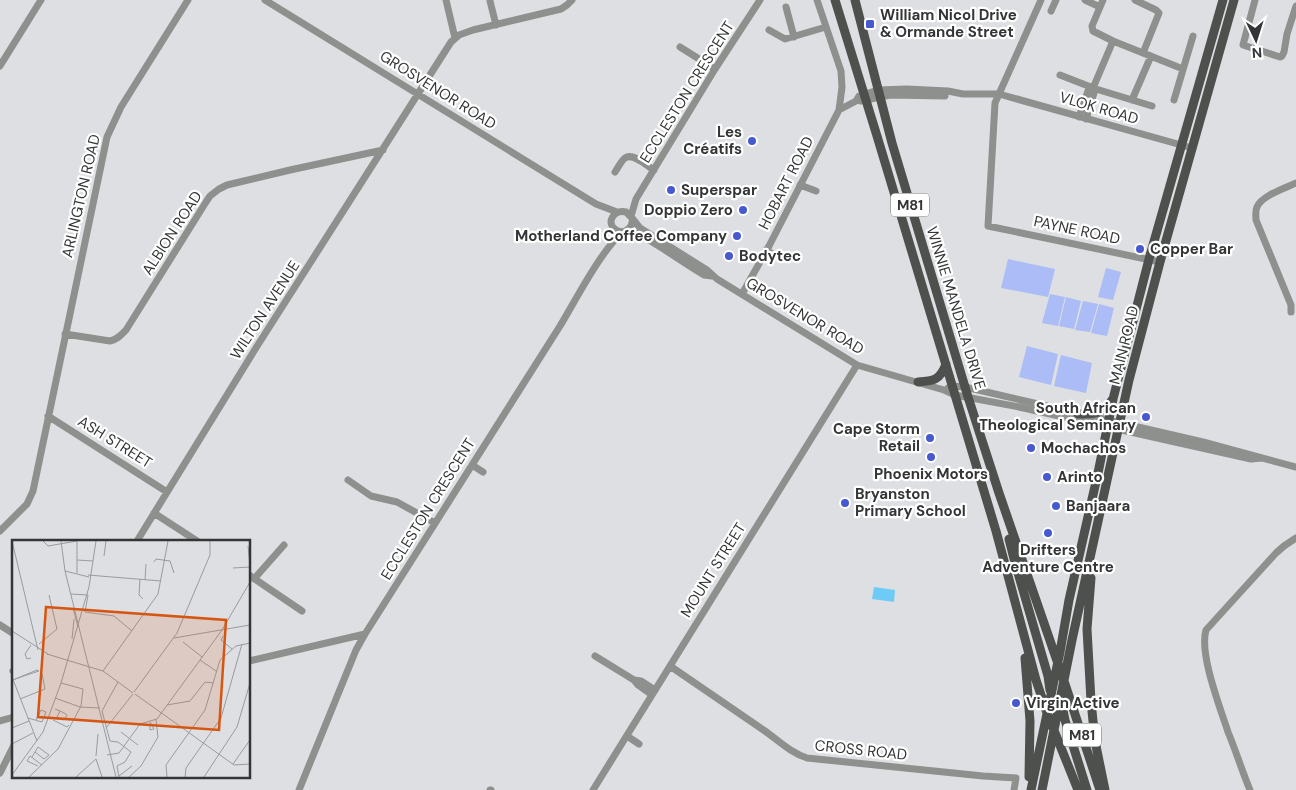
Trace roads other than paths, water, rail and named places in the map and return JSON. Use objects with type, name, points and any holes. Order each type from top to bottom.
[{"type":"main road","name":"WINNIE MANDELA DRIVE","points":[[835,0],[946,364],[948,388],[955,395],[996,531],[1023,635],[1047,713],[1078,790]]},
{"type":"main road","name":"WINNIE MANDELA DRIVE","points":[[855,0],[902,179],[968,397],[1100,790]]},
{"type":"main road","name":"MAIN ROAD","points":[[1030,790],[1058,664],[1112,399],[1149,259],[1223,0]]},
{"type":"main road","name":"MAIN ROAD","points":[[1042,790],[1129,380],[1160,262],[1234,0]]},
{"type":"main road","points":[[918,382],[932,381],[937,378],[943,373],[946,364]]},
{"type":"main road","points":[[1078,414],[1098,413],[1106,408],[1112,399]]},
{"type":"main road","points":[[999,493],[1014,559],[1048,676],[1054,730]]},
{"type":"main road","points":[[1093,551],[1087,629],[1088,671],[1094,734],[1105,790]]},
{"type":"main road","points":[[1023,635],[1030,721],[1030,790]]},
{"type":"main road","points":[[1058,664],[1060,698],[1065,720],[1087,790]]},
{"type":"street","points":[[0,66],[41,0]]},
{"type":"street","name":"ARLINGTON ROAD","points":[[0,530],[26,504],[33,491],[101,164],[110,130],[121,107],[188,0]]},
{"type":"street","name":"GROSVENOR ROAD","points":[[265,0],[596,204],[608,216],[612,226]]},
{"type":"street","points":[[446,0],[455,38],[464,33],[561,8],[572,0]]},
{"type":"street","points":[[490,0],[496,24]]},
{"type":"street","name":"ECCLESTON CRESCENT","points":[[631,217],[636,199],[715,69],[760,0]]},
{"type":"street","name":"HOBART ROAD","points":[[742,294],[839,110],[842,78],[838,60],[817,0]]},
{"type":"street","points":[[999,94],[1041,0]]},
{"type":"street","points":[[1051,10],[1056,0]]},
{"type":"street","points":[[1085,0],[1101,3],[1092,30],[1113,41],[1183,69]]},
{"type":"street","points":[[1135,0],[1148,3],[1158,11],[1159,15],[1142,53]]},
{"type":"street","points":[[1255,0],[1243,45],[1280,57],[1284,52],[1287,34],[1296,6]]},
{"type":"street","points":[[786,7],[794,36]]},
{"type":"street","points":[[768,30],[784,39],[826,27]]},
{"type":"street","points":[[1174,100],[1193,36]]},
{"type":"street","name":"WILTON AVENUE","points":[[138,540],[254,351],[442,54],[455,38]]},
{"type":"street","points":[[1083,118],[1094,93],[1093,88],[1113,41]]},
{"type":"street","points":[[680,47],[715,69]]},
{"type":"street","points":[[1132,100],[1151,56]]},
{"type":"street","points":[[1060,75],[1093,88],[1152,106]]},
{"type":"street","name":"VLOK ROAD","points":[[865,97],[907,89],[948,91],[964,94],[999,94],[1192,148]]},
{"type":"street","name":"PAYNE ROAD","points":[[999,94],[995,104],[988,226],[1160,262]]},
{"type":"street","points":[[839,110],[856,101],[859,96],[865,97]]},
{"type":"street","name":"ALBION ROAD","points":[[65,334],[110,341],[122,335],[206,202],[219,189],[263,176],[383,150]]},
{"type":"street","points":[[615,172],[626,157],[631,156],[654,170]]},
{"type":"street","points":[[1291,312],[1291,305],[1256,220],[1256,212],[1259,204],[1267,197],[1296,184]]},
{"type":"street","points":[[800,185],[816,191]]},
{"type":"street","name":"ECCLESTON CRESCENT","points":[[620,211],[636,199]]},
{"type":"street","name":"GROSVENOR ROAD","points":[[596,204],[620,211]]},
{"type":"street","points":[[620,211],[626,212],[631,217],[632,225],[624,232],[618,231],[612,226],[611,220],[613,215],[620,211]]},
{"type":"street","name":"GROSVENOR ROAD","points":[[631,217],[640,228],[707,270],[712,276],[857,365],[918,382],[948,388],[966,387],[1078,414],[1107,424]]},
{"type":"street","name":"ECCLESTON CRESCENT","points":[[604,254],[610,240],[612,226]]},
{"type":"street","name":"GROSVENOR ROAD","points":[[624,232],[639,235],[704,275],[712,276]]},
{"type":"street","name":"ECCLESTON CRESCENT","points":[[298,790],[356,650],[365,634],[604,254],[616,238],[624,232]]},
{"type":"street","points":[[766,250],[776,256]]},
{"type":"street","name":"MOUNT STREET","points":[[593,790],[857,365]]},
{"type":"street","name":"GROSVENOR ROAD","points":[[955,395],[1107,424],[1251,459],[1262,458],[1296,467]]},
{"type":"street","name":"ASH STREET","points":[[48,416],[167,492]]},
{"type":"street","points":[[472,465],[483,472]]},
{"type":"street","points":[[348,480],[371,496],[397,502],[435,523]]},
{"type":"street","points":[[154,513],[195,540]]},
{"type":"street","points":[[1250,790],[1211,682],[1204,637],[1206,630],[1267,563],[1284,546],[1296,538]]},
{"type":"street","points":[[284,546],[252,577],[302,611]]},
{"type":"street","points":[[0,626],[12,633]]},
{"type":"street","points":[[250,661],[365,634]]},
{"type":"street","points":[[595,656],[634,680],[641,688],[653,692]]},
{"type":"street","name":"CROSS ROAD","points":[[670,666],[796,754],[807,758],[1016,778],[1014,790]]},
{"type":"street","points":[[627,736],[639,744]]},
{"type":"street","points":[[0,773],[12,749]]},
{"type":"place","name":"William Nicol Drive & Ormande Street","points":[[870,24]]},
{"type":"place","name":"Les Créatifs","points":[[752,141]]},
{"type":"place","name":"Superspar","points":[[671,190]]},
{"type":"place","name":"Doppio Zero","points":[[743,210]]},
{"type":"place","name":"Motherland Coffee Company","points":[[737,236]]},
{"type":"place","name":"Copper Bar","points":[[1140,249]]},
{"type":"place","name":"Bodytec","points":[[729,256]]},
{"type":"place","name":"South African Theological Seminary","points":[[1146,417]]},
{"type":"place","name":"Cape Storm Retail","points":[[930,438]]},
{"type":"place","name":"Mochachos","points":[[1031,448]]},
{"type":"place","name":"Phoenix Motors","points":[[931,457]]},
{"type":"place","name":"Arinto","points":[[1047,477]]},
{"type":"place","name":"Bryanston Primary School","points":[[845,503]]},
{"type":"place","name":"Banjaara","points":[[1056,506]]},
{"type":"place","name":"Drifters Adventure Centre","points":[[1048,533]]},
{"type":"place","name":"Virgin Active","points":[[1016,703]]}]
